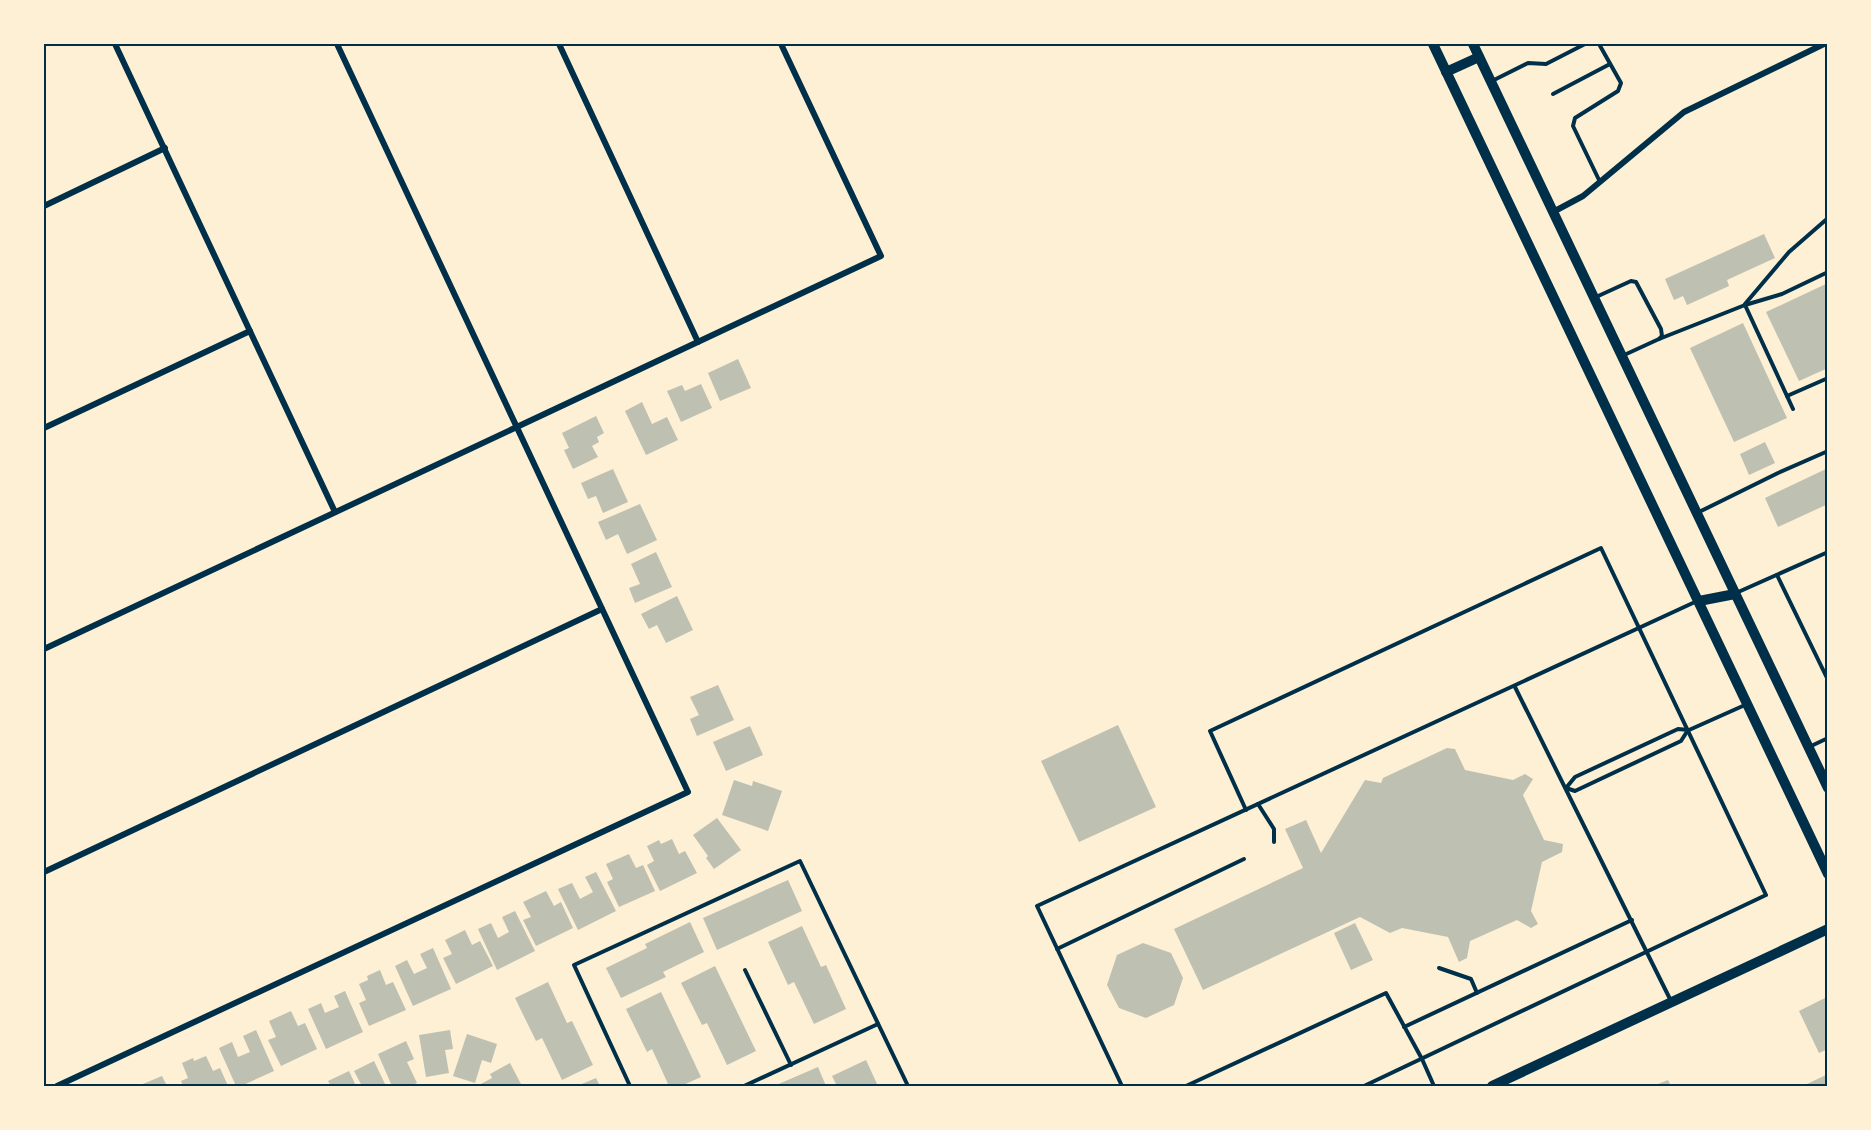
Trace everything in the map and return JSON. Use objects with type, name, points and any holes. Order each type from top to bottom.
[{"type":"main road","points":[[1433,44],[1827,874]]},
{"type":"main road","points":[[1473,44],[1827,788]]},
{"type":"main road","points":[[1446,72],[1479,57]]},
{"type":"main road","points":[[1699,601],[1735,594]]},
{"type":"main road","points":[[1492,1086],[1827,929]]},
{"type":"street","points":[[115,44],[336,512]]},
{"type":"street","points":[[57,1086],[688,792],[337,44]]},
{"type":"street","points":[[559,44],[698,342]]},
{"type":"street","points":[[44,649],[881,256],[781,44]]},
{"type":"street","points":[[1553,212],[1583,196],[1684,112],[1824,44]]},
{"type":"street","points":[[44,206],[165,148]]},
{"type":"street","points":[[44,428],[250,331]]},
{"type":"street","points":[[44,872],[602,609]]},
{"type":"lane","points":[[1491,81],[1528,63],[1546,64],[1585,44]]},
{"type":"lane","points":[[1599,44],[1621,83],[1618,91],[1575,118],[1573,126],[1600,182]]},
{"type":"lane","points":[[1553,94],[1610,64]]},
{"type":"lane","points":[[1745,305],[1789,252],[1827,218]]},
{"type":"lane","points":[[1622,356],[1745,305],[1782,294],[1827,272]]},
{"type":"lane","points":[[1594,298],[1631,281],[1636,282],[1661,329],[1662,336],[1659,339]]},
{"type":"lane","points":[[1745,305],[1793,409]]},
{"type":"lane","points":[[1787,396],[1827,378]]},
{"type":"lane","points":[[1697,513],[1827,451]]},
{"type":"lane","points":[[1246,810],[1210,731],[1601,548],[1766,895],[1364,1086]]},
{"type":"lane","points":[[1735,594],[1827,552]]},
{"type":"lane","points":[[1777,575],[1827,680]]},
{"type":"lane","points":[[1122,1086],[1037,906],[1699,601]]},
{"type":"lane","points":[[1515,687],[1671,1002]]},
{"type":"lane","points":[[1566,788],[1575,777],[1678,729],[1689,730],[1747,704]]},
{"type":"lane","points":[[1566,788],[1575,791],[1682,741],[1689,730]]},
{"type":"lane","points":[[1808,747],[1827,738]]},
{"type":"lane","points":[[1258,804],[1274,829],[1274,842]]},
{"type":"lane","points":[[1057,949],[1244,859]]},
{"type":"lane","points":[[630,1086],[574,965],[800,861],[908,1086]]},
{"type":"lane","points":[[1404,1027],[1632,920]]},
{"type":"lane","points":[[1439,968],[1471,980],[1477,993]]},
{"type":"lane","points":[[746,970],[790,1065]]},
{"type":"lane","points":[[1186,1086],[1386,993],[1434,1086]]},
{"type":"lane","points":[[744,1086],[878,1024]]},
{"type":"building","points":[[1764,234],[1775,258],[1727,280],[1729,286],[1687,305],[1683,296],[1674,300],[1665,279]]},
{"type":"building","points":[[1828,283],[1828,368],[1799,381],[1766,312]]},
{"type":"building","points":[[1743,323],[1787,418],[1734,442],[1690,348]]},
{"type":"building","points":[[738,359],[751,388],[720,401],[708,373]]},
{"type":"building","points":[[701,384],[712,408],[681,422],[667,391],[682,385],[685,391]]},
{"type":"building","points":[[642,402],[652,424],[667,417],[678,440],[646,455],[625,411]]},
{"type":"building","points":[[596,416],[604,433],[597,437],[599,442],[592,446],[598,457],[573,469],[564,450],[569,448],[562,433]]},
{"type":"building","points":[[1765,442],[1775,463],[1749,475],[1740,454]]},
{"type":"building","points":[[1828,468],[1828,504],[1778,527],[1765,498]]},
{"type":"building","points":[[613,469],[628,502],[603,513],[596,496],[588,499],[581,483]]},
{"type":"building","points":[[640,504],[657,540],[627,554],[618,534],[606,540],[598,522]]},
{"type":"building","points":[[656,552],[672,587],[635,603],[629,588],[640,584],[631,564]]},
{"type":"building","points":[[677,596],[693,630],[666,643],[657,625],[649,629],[641,614]]},
{"type":"building","points":[[718,685],[734,720],[697,736],[690,719],[699,715],[690,697]]},
{"type":"building","points":[[1118,725],[1156,807],[1079,842],[1041,761]]},
{"type":"building","points":[[750,726],[763,755],[726,771],[713,742]]},
{"type":"building","points":[[1447,748],[1455,749],[1465,770],[1513,780],[1525,774],[1533,779],[1523,795],[1544,840],[1563,844],[1562,852],[1542,862],[1531,911],[1538,924],[1531,928],[1517,920],[1470,941],[1467,958],[1459,962],[1448,937],[1402,928],[1390,933],[1360,917],[1203,990],[1174,929],[1303,868],[1285,829],[1306,820],[1321,853],[1365,780],[1381,783],[1383,778]]},
{"type":"building","points":[[734,780],[752,786],[753,781],[782,791],[768,831],[722,815]]},
{"type":"building","points":[[717,818],[741,850],[714,869],[693,835]]},
{"type":"building","points":[[672,839],[679,854],[685,851],[697,873],[660,891],[647,865],[654,861],[647,846],[659,840],[661,844]]},
{"type":"building","points":[[629,854],[636,868],[643,865],[655,891],[619,907],[607,882],[613,879],[606,864]]},
{"type":"building","points":[[596,872],[616,911],[578,930],[558,889],[572,883],[580,899],[593,892],[585,877]]},
{"type":"building","points":[[788,880],[802,911],[717,950],[703,918]]},
{"type":"building","points":[[546,891],[554,906],[561,902],[573,928],[536,946],[523,920],[531,917],[523,902]]},
{"type":"building","points":[[515,911],[535,951],[497,970],[478,929],[491,923],[498,938],[509,932],[502,917]]},
{"type":"building","points":[[690,922],[704,952],[663,972],[666,977],[621,998],[606,968],[647,948],[645,944]]},
{"type":"building","points":[[1355,923],[1373,960],[1351,970],[1334,933]]},
{"type":"building","points":[[802,926],[821,967],[826,965],[846,1009],[814,1024],[794,982],[788,985],[768,942]]},
{"type":"building","points":[[465,930],[472,945],[480,941],[493,966],[456,984],[443,958],[452,954],[445,940]]},
{"type":"building","points":[[1143,943],[1171,953],[1183,978],[1174,1005],[1146,1018],[1119,1008],[1107,985],[1117,955]]},
{"type":"building","points":[[433,948],[451,989],[413,1006],[395,966],[407,960],[414,974],[427,968],[420,954]]},
{"type":"building","points":[[715,966],[756,1051],[727,1065],[707,1023],[702,1025],[681,983]]},
{"type":"building","points":[[380,970],[386,985],[393,982],[406,1010],[369,1026],[359,1003],[366,1000],[359,984],[368,980],[367,976]]},
{"type":"building","points":[[548,982],[567,1023],[572,1021],[593,1065],[562,1080],[542,1038],[536,1041],[515,998]]},
{"type":"building","points":[[345,991],[363,1032],[326,1049],[308,1009],[321,1003],[325,1013],[339,1007],[334,996]]},
{"type":"building","points":[[661,992],[701,1077],[681,1086],[669,1086],[652,1049],[647,1052],[626,1009]]},
{"type":"building","points":[[1825,998],[1828,1003],[1828,1049],[1819,1053],[1799,1011]]},
{"type":"building","points":[[291,1011],[298,1026],[305,1023],[317,1049],[281,1066],[268,1040],[276,1037],[269,1021]]},
{"type":"building","points":[[256,1030],[274,1071],[241,1086],[236,1086],[219,1048],[232,1042],[238,1057],[250,1052],[243,1036]]},
{"type":"building","points":[[450,1030],[453,1049],[445,1050],[449,1073],[426,1077],[419,1035]]},
{"type":"building","points":[[467,1034],[497,1044],[491,1063],[482,1060],[475,1083],[453,1076]]},
{"type":"building","points":[[406,1041],[414,1059],[407,1062],[417,1083],[410,1086],[392,1086],[378,1054]]},
{"type":"building","points":[[206,1056],[213,1071],[220,1068],[228,1086],[183,1086],[181,1081],[188,1078],[182,1063]]},
{"type":"building","points":[[866,1060],[878,1086],[837,1086],[832,1076]]},
{"type":"building","points":[[374,1061],[386,1086],[362,1086],[354,1071]]},
{"type":"building","points":[[510,1063],[522,1086],[477,1086],[492,1078],[490,1074]]},
{"type":"building","points":[[818,1067],[826,1086],[774,1086]]},
{"type":"building","points":[[349,1071],[356,1086],[331,1086],[328,1081]]},
{"type":"building","points":[[1828,1074],[1828,1086],[1808,1086],[1807,1084]]},
{"type":"building","points":[[162,1076],[167,1086],[138,1086]]},
{"type":"building","points":[[596,1078],[600,1086],[577,1086]]},
{"type":"building","points":[[1668,1080],[1671,1086],[1653,1086]]}]
